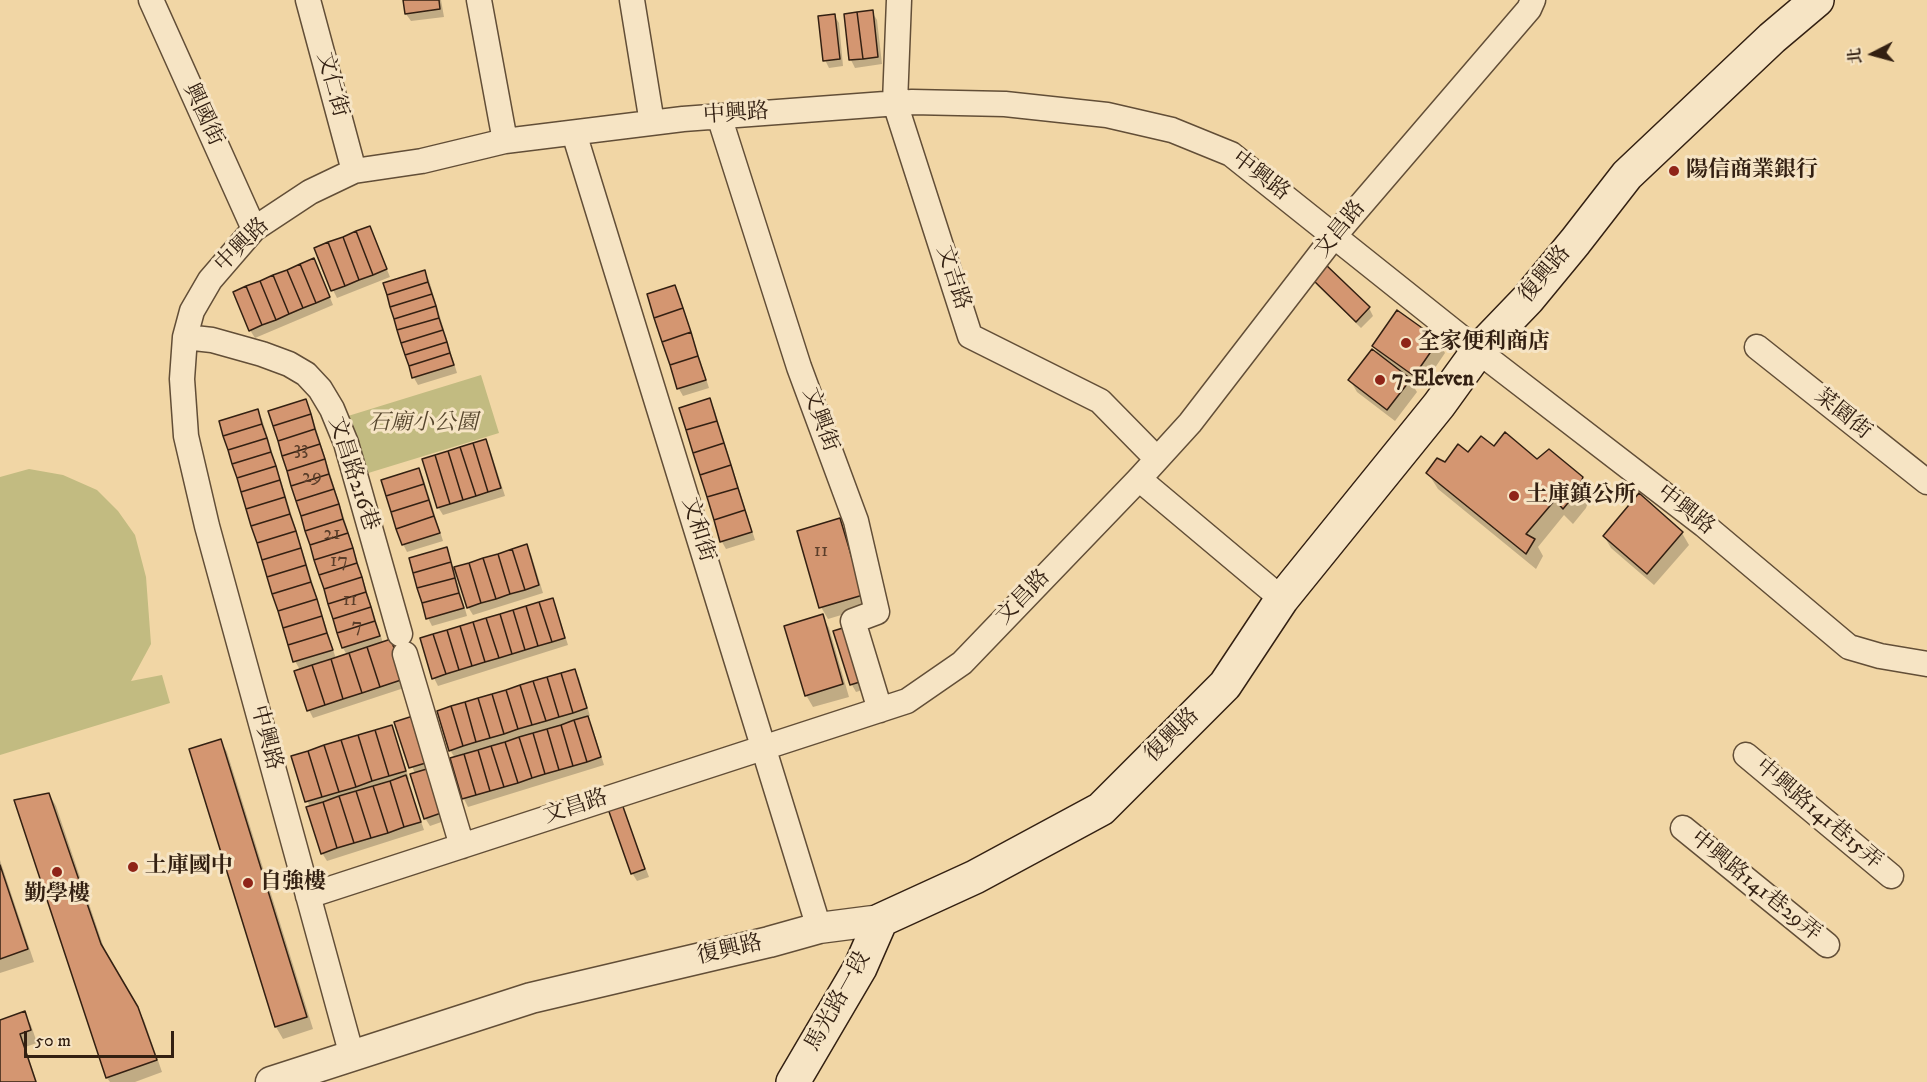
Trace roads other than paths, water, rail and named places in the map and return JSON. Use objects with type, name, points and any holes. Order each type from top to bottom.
[{"type":"main road","name":"復興路","points":[[881,920],[975,877],[1101,809],[1225,685],[1282,599],[1439,405],[1478,351],[1528,299],[1627,175],[1763,46],[1817,0]]},
{"type":"main road","name":"馬光路一段","points":[[793,1082],[860,968],[881,920]]},
{"type":"street","name":"興國街","points":[[151,0],[254,229]]},
{"type":"street","name":"文仁街","points":[[308,0],[354,171]]},
{"type":"street","points":[[479,0],[505,141]]},
{"type":"street","points":[[632,0],[652,123]]},
{"type":"street","name":"文吉路","points":[[899,0],[895,103],[970,336],[1100,401],[1157,459]]},
{"type":"street","name":"文昌路","points":[[308,896],[907,701],[962,663],[1190,423],[1335,235],[1529,9],[1533,0]]},
{"type":"street","name":"中興路","points":[[352,1056],[207,526],[186,436],[182,379],[185,337],[192,312],[210,280],[254,229],[310,192],[354,171],[422,161],[505,141],[719,116],[895,103],[1005,104],[1107,116],[1172,130],[1231,154],[1478,351],[1704,525],[1850,647],[1880,656],[1927,664]]},
{"type":"street","name":"文興街","points":[[719,116],[799,367],[856,521],[877,612],[853,621],[880,710]]},
{"type":"street","name":"文和街","points":[[574,133],[819,928]]},
{"type":"street","name":"文昌路216巷","points":[[185,337],[212,340],[289,364],[306,374],[320,389],[332,409],[346,443],[462,846]]},
{"type":"street","name":"菜園街","points":[[1757,347],[1927,482]]},
{"type":"street","points":[[1139,479],[1282,599]]},
{"type":"street","name":"中興路141巷15弄","points":[[1746,754],[1891,876]]},
{"type":"street","name":"中興路141巷29弄","points":[[1683,828],[1827,945]]},
{"type":"street","name":"復興路","points":[[271,1082],[531,998],[819,928],[881,920]]},
{"type":"place","name":"陽信商業銀行","points":[[1674,171]]},
{"type":"place","name":"全家便利商店","points":[[1406,343]]},
{"type":"place","name":"7-Eleven","points":[[1380,380]]},
{"type":"place","name":"土庫鎮公所","points":[[1514,496]]},
{"type":"place","name":"土庫國中","points":[[133,867]]},
{"type":"place","name":"勤學樓","points":[[57,872]]},
{"type":"place","name":"自強樓","points":[[248,883]]},
{"type":"park label","name":"石廟小公園","points":[[423,424]]}]
